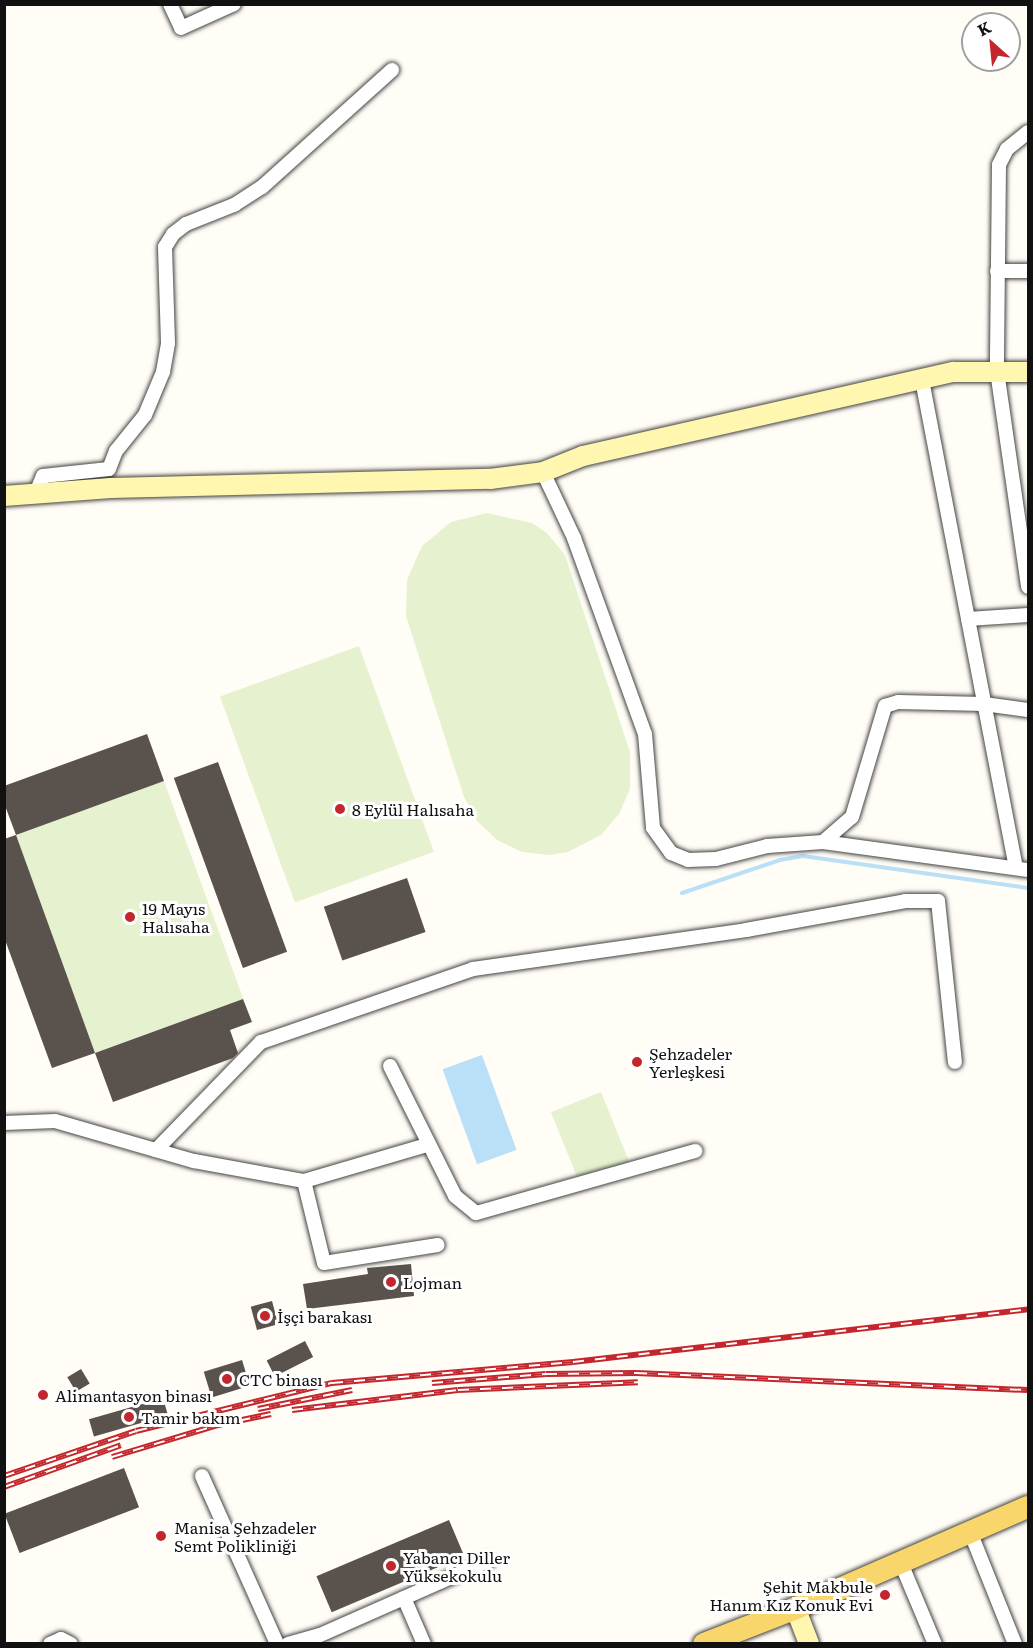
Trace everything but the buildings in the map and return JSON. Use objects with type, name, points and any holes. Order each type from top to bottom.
[{"type":"main road","points":[[704,1644],[794,1609],[1029,1507]]},
{"type":"main road","points":[[721,1644],[798,1615],[973,1539],[1029,1519]]},
{"type":"street","points":[[170,4],[181,28],[234,4]]},
{"type":"street","points":[[36,493],[43,476],[109,469],[116,451],[145,415],[163,372],[168,343],[165,247],[173,234],[186,224],[234,206],[262,187],[392,70]]},
{"type":"street","points":[[1029,132],[1007,149],[999,165],[997,271],[997,371],[1029,587]]},
{"type":"street","points":[[997,271],[1029,271]]},
{"type":"street","points":[[4,496],[36,493],[490,479],[543,472],[583,456],[954,372],[1029,372]]},
{"type":"street","points":[[543,472],[574,538],[645,734],[653,828],[671,853],[688,860],[716,859],[767,846],[823,842],[1022,869],[984,704],[922,380]]},
{"type":"street","points":[[968,619],[1029,615]]},
{"type":"street","points":[[823,842],[852,817],[885,706],[898,702],[984,704],[1029,710]]},
{"type":"street","points":[[156,1150],[261,1042],[473,969],[746,930],[904,902],[938,901],[954,1062]]},
{"type":"street","points":[[390,1066],[427,1145],[455,1196],[476,1213],[695,1151]]},
{"type":"street","points":[[4,1123],[55,1121],[156,1150],[304,1181],[427,1145]]},
{"type":"street","points":[[304,1181],[324,1263],[438,1245]]},
{"type":"street","points":[[202,1476],[277,1644]]},
{"type":"street","points":[[973,1539],[1015,1644]]},
{"type":"street","points":[[288,1644],[322,1639],[404,1598],[488,1561]]},
{"type":"street","points":[[903,1568],[934,1644]]},
{"type":"street","points":[[404,1598],[424,1644]]},
{"type":"street","points":[[798,1615],[809,1644]]},
{"type":"street","points":[[50,1644],[61,1639],[71,1644]]},
{"type":"green space","points":[[487,513],[532,523],[547,533],[565,555],[630,752],[630,789],[619,814],[601,835],[568,852],[549,855],[522,852],[497,840],[477,821],[464,797],[406,616],[407,580],[422,546],[451,522]]},
{"type":"green space","name":"8 Eylül Halısaha","points":[[359,646],[434,852],[295,902],[220,697]]},
{"type":"green space","name":"19 Mayıs Halısaha","points":[[164,781],[243,999],[95,1053],[16,835]]},
{"type":"green space","points":[[601,1092],[629,1162],[579,1182],[551,1112]]},
{"type":"water","points":[[482,1055],[517,1150],[477,1164],[443,1069]]},
{"type":"waterway","points":[[682,893],[780,860],[803,856],[1028,888]]},
{"type":"railway","points":[[4,1476],[136,1431],[332,1383],[573,1362],[1028,1309]]},
{"type":"railway","points":[[432,1383],[546,1374],[636,1373],[1028,1390]]},
{"type":"railway","points":[[292,1410],[458,1390],[638,1382]]},
{"type":"railway","points":[[258,1409],[352,1390]]},
{"type":"railway","points":[[112,1457],[218,1425],[271,1414]]},
{"type":"railway","points":[[4,1487],[121,1445]]},
{"type":"place","name":"8 Eylül Halısaha","points":[[340,809]]},
{"type":"place","name":"19 Mayıs Halısaha","points":[[130,917]]},
{"type":"place","name":"Şehzadeler Yerleşkesi","points":[[637,1062]]},
{"type":"place","name":"Lojman","points":[[391,1282]]},
{"type":"place","name":"İşçi barakası","points":[[265,1316]]},
{"type":"place","name":"CTC binası","points":[[227,1379]]},
{"type":"place","name":"Alimantasyon binası","points":[[43,1395]]},
{"type":"place","name":"Tamir bakım","points":[[129,1417]]},
{"type":"place","name":"Manisa Şehzadeler Semt Polikliniği","points":[[161,1536]]},
{"type":"place","name":"Yabancı Diller Yüksekokulu","points":[[391,1566]]},
{"type":"place","name":"Şehit Makbule Hanım Kız Konuk Evi","points":[[885,1595]]}]
